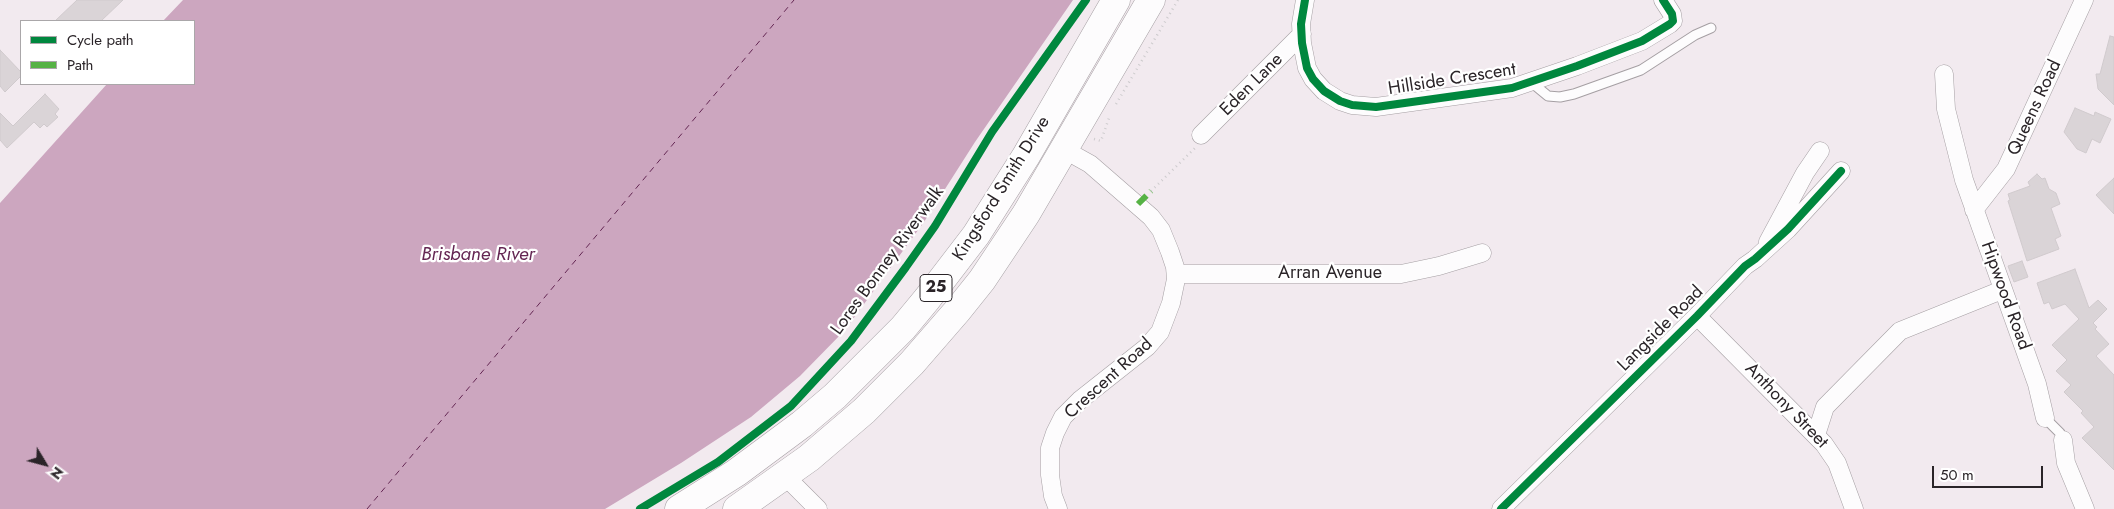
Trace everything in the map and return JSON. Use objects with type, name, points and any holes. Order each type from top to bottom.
[{"type":"highway","name":"Kingsford Smith Drive","points":[[679,509],[736,473],[802,424],[868,365],[909,321],[949,272],[990,212],[1026,156],[1116,0]]},
{"type":"highway","name":"Kingsford Smith Drive","points":[[737,509],[809,458],[864,412],[934,339],[982,280],[1026,214],[1151,0]]},
{"type":"street","name":"Hillside Crescent","points":[[1305,0],[1302,34],[1305,61],[1313,79],[1330,95],[1352,105],[1376,107],[1512,88],[1634,44],[1668,26],[1673,21],[1672,12],[1663,0]]},
{"type":"street","name":"Queens Road","points":[[1974,210],[2006,169],[2084,0]]},
{"type":"street","name":"Eden Lane","points":[[1200,139],[1302,34]]},
{"type":"street","name":"Hipwood Road","points":[[1944,74],[1944,96],[1948,120],[1974,210],[2037,384],[2045,418]]},
{"type":"street","name":"Crescent Road","points":[[1058,509],[1053,496],[1050,476],[1050,448],[1063,417],[1080,400],[1147,347],[1160,332],[1173,295],[1176,274],[1161,230],[1151,217],[1090,164],[1063,149]]},
{"type":"street","name":"Langside Road","points":[[1764,249],[1805,173],[1820,151]]},
{"type":"street","name":"Langside Road","points":[[1501,509],[1697,316],[1745,266],[1788,229],[1842,171]]},
{"type":"street","name":"Arran Avenue","points":[[1176,274],[1401,274],[1439,266],[1482,253]]},
{"type":"street","points":[[1816,434],[1822,412],[1829,402],[1900,331],[2002,290]]},
{"type":"street","name":"Anthony Street","points":[[1697,316],[1816,434],[1831,452],[1854,509]]},
{"type":"street","name":"Hipwood Road","points":[[2063,440],[2066,462],[2085,509]]},
{"type":"street","points":[[784,476],[818,509]]},
{"type":"lane","name":"Hillside Crescent","points":[[1532,82],[1548,96],[1560,97],[1574,94],[1642,70],[1695,35],[1711,28]]},
{"type":"lane","name":"Hipwood Road","points":[[2045,418],[2060,433],[2063,440]]},
{"type":"path","points":[[1094,139],[1101,141],[1109,116],[1178,0]]},
{"type":"path","points":[[1151,191],[1200,139]]},
{"type":"water","name":"Brisbane River","points":[[183,0],[1073,0],[975,142],[924,222],[845,330],[800,376],[751,417],[681,463],[605,509],[0,509],[0,203],[106,85],[195,85],[195,20],[164,20]]},
{"type":"building","points":[[77,0],[123,0],[102,20],[56,20]]},
{"type":"building","points":[[2110,36],[2114,37],[2114,105],[2098,89],[2096,74],[2100,74]]},
{"type":"building","points":[[0,50],[20,71],[20,77],[5,92],[0,86]]},
{"type":"building","points":[[45,94],[59,109],[55,114],[58,117],[47,127],[44,124],[40,128],[34,122],[7,148],[0,140],[0,113],[13,126]]},
{"type":"building","points":[[2075,108],[2094,116],[2095,112],[2111,119],[2100,143],[2092,139],[2086,153],[2077,149],[2064,132]]},
{"type":"building","points":[[2037,174],[2042,179],[2045,178],[2049,189],[2056,193],[2060,204],[2051,208],[2061,236],[2055,239],[2059,249],[2027,261],[2008,201],[2010,200],[2008,194],[2030,186],[2028,182]]},
{"type":"building","points":[[2114,178],[2114,214],[2096,195]]},
{"type":"building","points":[[2022,261],[2028,277],[2014,282],[2008,266]]},
{"type":"building","points":[[2075,269],[2089,308],[2098,300],[2107,309],[2093,323],[2097,327],[2095,329],[2109,344],[2096,356],[2114,375],[2114,470],[2082,438],[2094,427],[2081,413],[2083,411],[2064,392],[2071,385],[2056,371],[2067,360],[2052,345],[2079,319],[2065,304],[2052,309],[2049,302],[2044,304],[2037,283]]},
{"type":"ferry route","points":[[367,509],[794,0]]},
{"type":"marked path","points":[[1138,204],[1151,191]]},
{"type":"cycle path","name":"Lores Bonney Riverwalk","points":[[640,509],[718,462],[791,406],[851,341],[935,226],[992,132],[1086,0]]},
{"type":"cycle path","points":[[1305,0],[1301,24],[1302,43],[1307,68],[1313,79],[1324,91],[1340,101],[1352,105],[1376,107],[1512,88],[1577,66],[1642,41],[1670,24],[1673,21],[1672,14],[1663,0]]},
{"type":"cycle path","points":[[1501,509],[1697,316],[1745,266],[1788,229],[1841,171]]}]
